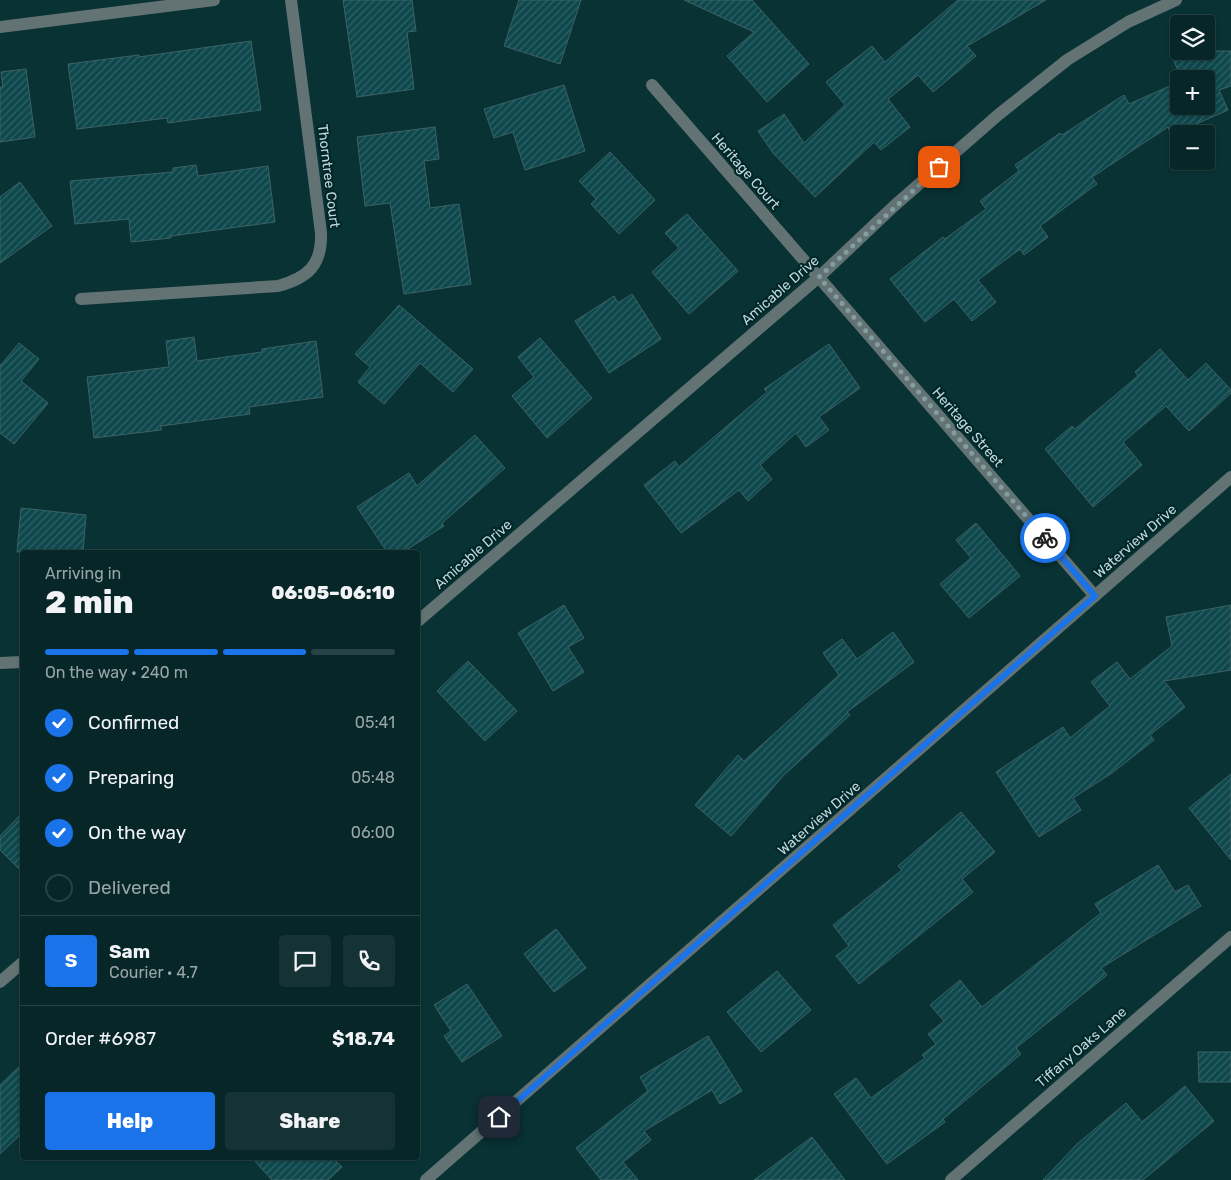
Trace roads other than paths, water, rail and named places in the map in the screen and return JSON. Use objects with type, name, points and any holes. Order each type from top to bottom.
[{"type":"street","points":[[0,27],[214,0]]},
{"type":"street","name":"Thorntree Court","points":[[81,299],[278,286],[300,278],[315,264],[319,252],[321,233],[291,0]]},
{"type":"street","name":"Amicable Drive","points":[[420,619],[819,277],[894,206],[961,148],[1067,60],[1128,22],[1176,0]]},
{"type":"street","name":"Heritage Court","points":[[652,85],[819,277]]},
{"type":"street","name":"Heritage Street","points":[[819,277],[1095,596]]},
{"type":"street","name":"Waterview Drive","points":[[426,1180],[1231,477]]},
{"type":"street","points":[[0,663],[20,662]]},
{"type":"street","name":"Tiffany Oaks Lane","points":[[951,1180],[1231,936]]},
{"type":"street","points":[[0,982],[20,965]]}]
